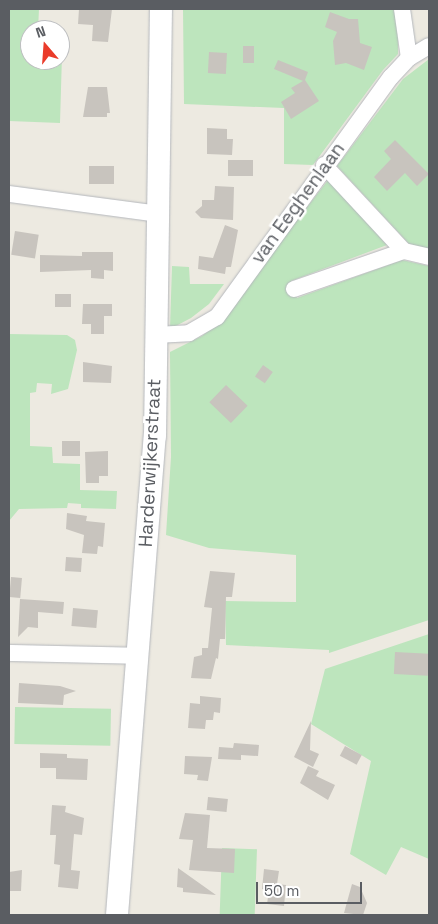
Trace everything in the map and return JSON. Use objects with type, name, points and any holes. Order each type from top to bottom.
[{"type":"main road","name":"Harderwijkerstraat","points":[[117,915],[155,436],[161,9]]},
{"type":"street","points":[[402,9],[410,58]]},
{"type":"street","name":"van Eeghenlaan","points":[[155,335],[189,333],[217,316],[324,166],[391,77],[410,58],[429,46]]},
{"type":"street","points":[[324,166],[404,251]]},
{"type":"street","points":[[9,194],[159,214]]},
{"type":"street","points":[[294,289],[404,251],[429,257]]},
{"type":"street","points":[[9,653],[138,656]]},
{"type":"green space","points":[[9,9],[39,9],[38,20],[20,20],[20,70],[62,70],[60,123],[9,121]]},
{"type":"green space","points":[[183,9],[398,9],[398,54],[383,70],[313,165],[284,164],[284,108],[184,104]]},
{"type":"green space","points":[[429,59],[429,249],[410,245],[337,166],[403,79]]},
{"type":"green space","points":[[328,180],[387,245],[291,281],[297,298],[402,260],[429,266],[429,620],[329,653],[329,650],[226,645],[225,601],[296,602],[296,555],[209,548],[166,535],[171,457],[170,352],[202,336],[217,324]]},
{"type":"green space","points":[[172,266],[189,267],[190,284],[224,284],[209,304],[191,318],[170,329]]},
{"type":"green space","points":[[9,334],[67,335],[75,340],[77,350],[68,389],[51,394],[52,384],[37,383],[36,392],[30,393],[30,446],[52,447],[53,463],[80,464],[80,490],[117,491],[116,509],[81,508],[81,504],[68,503],[67,508],[19,509],[9,521]]},
{"type":"green space","points":[[429,634],[429,859],[401,847],[386,875],[350,854],[371,761],[311,724],[325,669]]},
{"type":"green space","points":[[15,707],[111,709],[110,746],[14,744]]},
{"type":"green space","points":[[222,848],[257,849],[255,915],[220,915]]},
{"type":"building","points":[[79,9],[112,9],[108,42],[92,41],[93,25],[78,24]]},
{"type":"building","points":[[330,12],[349,19],[358,19],[360,43],[372,47],[364,70],[346,63],[335,65],[333,41],[337,32],[325,27]]},
{"type":"building","points":[[243,46],[254,46],[254,63],[243,63]]},
{"type":"building","points":[[209,52],[227,53],[226,74],[208,73]]},
{"type":"building","points":[[278,60],[308,72],[305,80],[319,101],[291,119],[281,102],[295,93],[291,88],[303,81],[274,69]]},
{"type":"building","points":[[88,87],[107,87],[110,113],[107,113],[107,117],[83,117]]},
{"type":"building","points":[[207,128],[227,129],[227,139],[233,139],[232,155],[207,154]]},
{"type":"building","points":[[395,140],[429,174],[417,186],[405,173],[387,191],[374,177],[391,159],[384,151]]},
{"type":"building","points":[[228,160],[253,160],[253,176],[228,176]]},
{"type":"building","points":[[89,166],[114,166],[114,184],[89,184]]},
{"type":"building","points":[[215,186],[234,187],[233,220],[201,218],[195,212],[202,206],[202,200],[214,200]]},
{"type":"building","points":[[225,225],[238,230],[231,267],[226,267],[225,274],[198,269],[199,256],[213,258]]},
{"type":"building","points":[[15,231],[39,235],[35,258],[11,255]]},
{"type":"building","points":[[82,252],[113,252],[113,271],[104,270],[104,279],[91,278],[91,270],[40,272],[40,255],[82,256]]},
{"type":"building","points":[[55,294],[71,294],[71,307],[55,307]]},
{"type":"building","points":[[83,304],[112,304],[112,316],[104,316],[104,334],[91,334],[91,324],[82,324]]},
{"type":"building","points":[[83,362],[112,366],[111,383],[83,382]]},
{"type":"building","points":[[263,365],[273,372],[265,383],[255,376]]},
{"type":"building","points":[[226,385],[248,406],[231,423],[209,402]]},
{"type":"building","points":[[62,441],[80,441],[80,456],[62,456]]},
{"type":"building","points":[[108,451],[108,476],[99,476],[99,483],[86,483],[85,452]]},
{"type":"building","points":[[67,513],[87,516],[86,521],[105,523],[103,547],[98,546],[97,554],[82,553],[84,535],[66,529]]},
{"type":"building","points":[[66,557],[82,558],[81,572],[65,571]]},
{"type":"building","points":[[210,571],[235,573],[232,597],[226,597],[225,639],[220,639],[218,659],[216,658],[211,679],[191,678],[194,657],[202,655],[202,648],[208,648],[212,608],[204,607]]},
{"type":"building","points":[[11,577],[22,578],[20,598],[9,597]]},
{"type":"building","points":[[20,599],[64,602],[63,614],[38,612],[38,628],[28,627],[18,637]]},
{"type":"building","points":[[73,608],[98,610],[96,628],[71,626]]},
{"type":"building","points":[[395,652],[429,654],[428,676],[394,674]]},
{"type":"building","points":[[19,683],[60,686],[76,691],[64,695],[63,705],[18,703]]},
{"type":"building","points":[[200,696],[221,698],[220,713],[214,712],[213,720],[206,720],[205,729],[188,728],[190,703],[200,704]]},
{"type":"building","points":[[311,721],[310,750],[319,754],[313,767],[294,757]]},
{"type":"building","points":[[234,743],[259,745],[258,756],[241,755],[241,760],[218,759],[219,747],[233,748]]},
{"type":"building","points":[[345,746],[362,755],[357,765],[340,756]]},
{"type":"building","points":[[40,753],[67,754],[67,758],[88,759],[87,780],[56,779],[56,768],[40,768]]},
{"type":"building","points":[[185,756],[212,757],[208,781],[197,780],[198,775],[184,774]]},
{"type":"building","points":[[308,766],[319,771],[316,776],[335,785],[328,800],[300,783]]},
{"type":"building","points":[[208,797],[228,799],[227,812],[207,810]]},
{"type":"building","points":[[52,805],[66,806],[65,812],[84,818],[82,835],[74,834],[71,870],[80,871],[78,889],[58,887],[60,865],[54,864],[56,835],[50,835]]},
{"type":"building","points":[[185,813],[210,815],[207,848],[235,849],[234,873],[189,870],[193,840],[179,839]]},
{"type":"building","points":[[178,868],[216,895],[183,892],[183,888],[177,887]]},
{"type":"building","points":[[264,869],[279,871],[277,884],[286,885],[284,906],[267,904],[269,890],[262,889]]},
{"type":"building","points":[[22,870],[21,891],[9,891],[9,872]]},
{"type":"building","points":[[352,884],[360,887],[367,903],[363,915],[344,913]]}]
